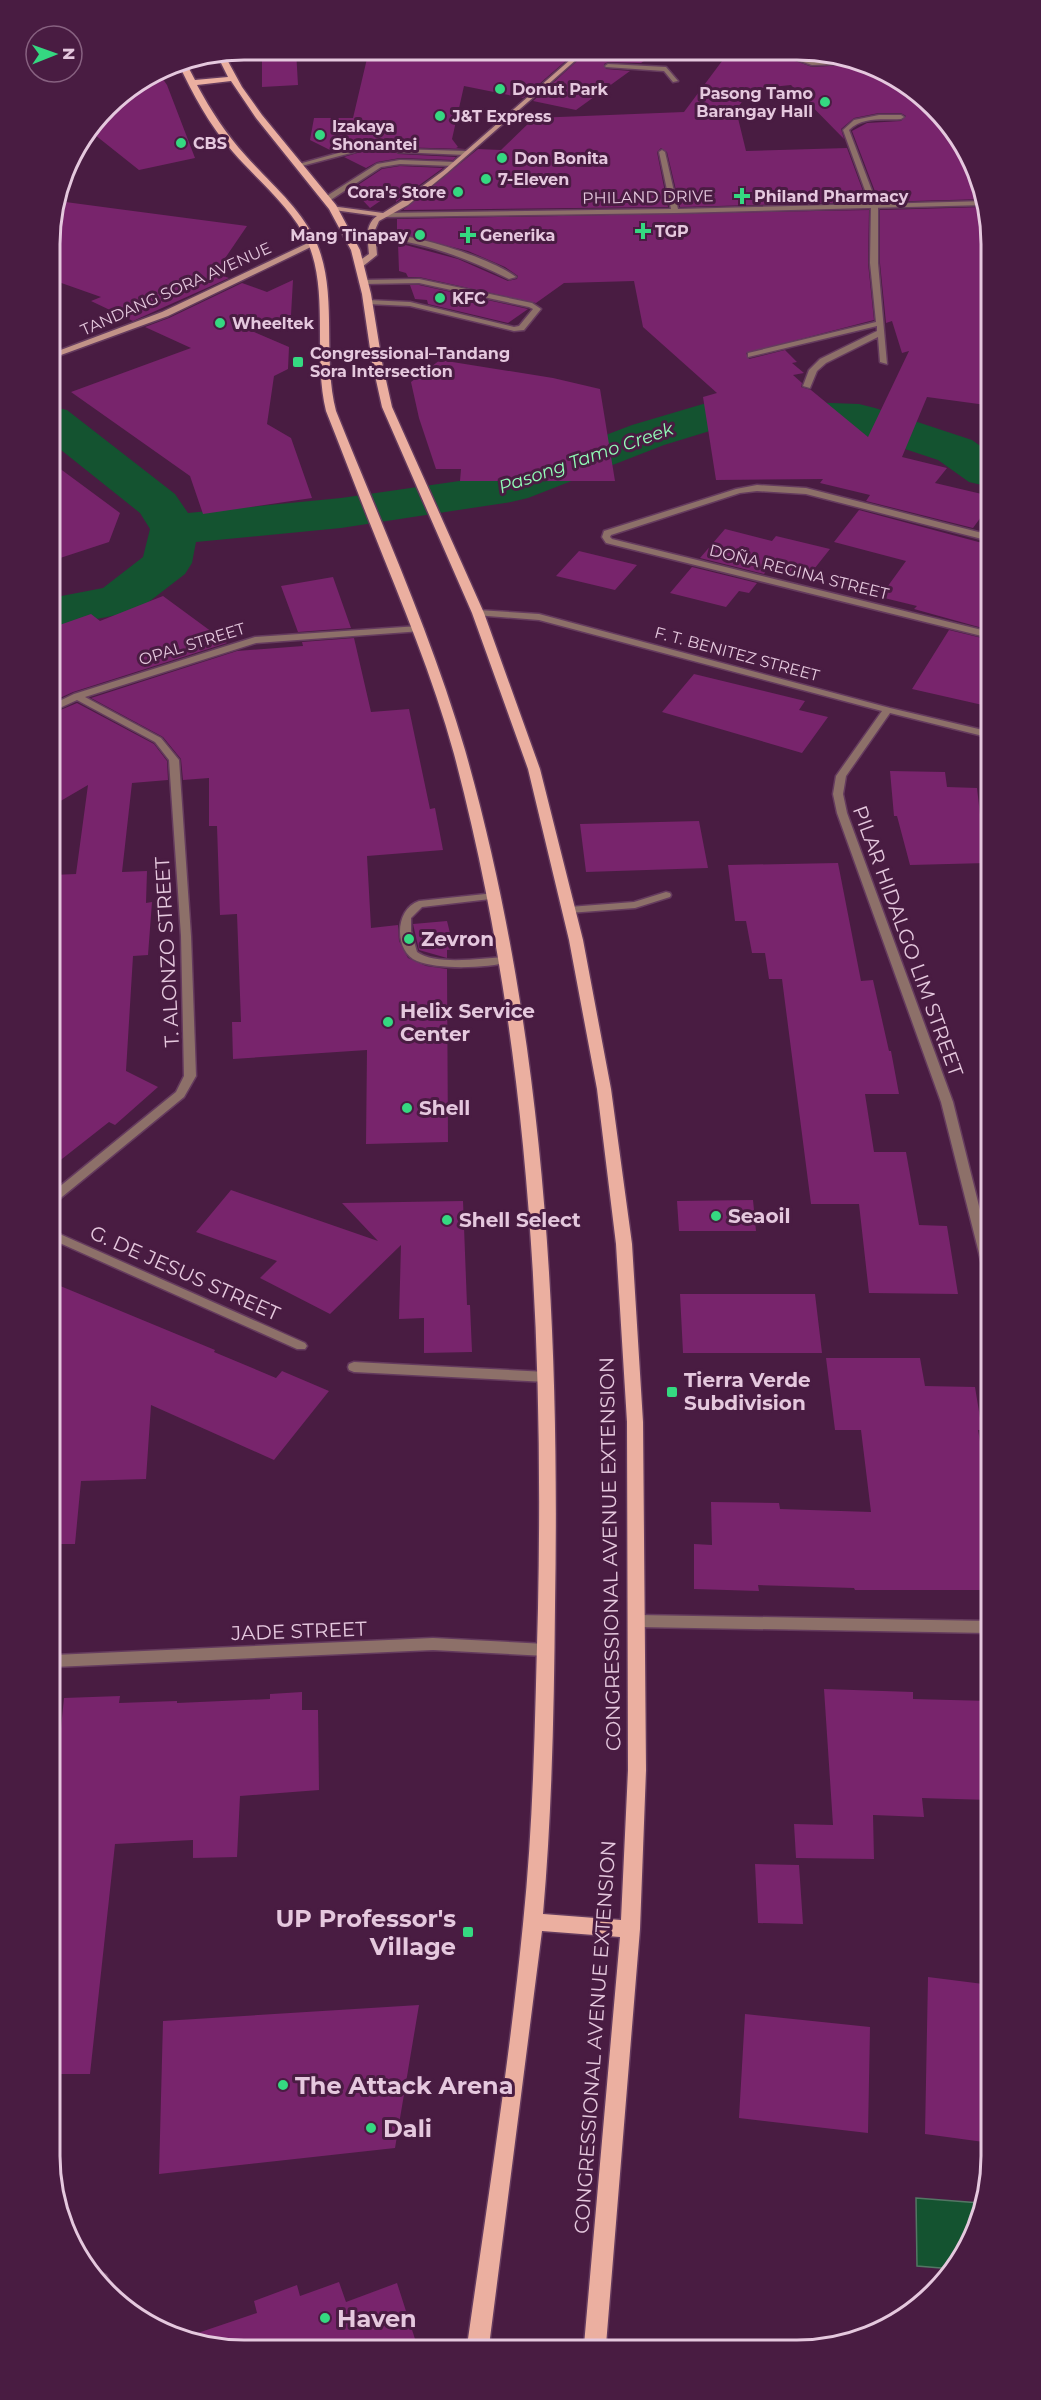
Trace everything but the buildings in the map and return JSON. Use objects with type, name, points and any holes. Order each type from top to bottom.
[{"type":"main road","points":[[359,265],[373,255],[373,225],[383,215],[405,203],[454,164],[573,60]]},
{"type":"main road","name":"CONGRESSIONAL AVENUE EXTENSION","points":[[223,61],[231,79],[252,110],[334,208],[347,230],[368,302],[377,378],[387,407],[478,613],[534,769],[569,910],[604,1089],[624,1244],[635,1422],[638,1621],[637,1770],[630,1929],[595,2340]]},
{"type":"main road","points":[[185,70],[215,123],[234,148],[289,207],[313,244],[319,271],[324,321],[324,375],[331,411],[419,630],[459,751],[495,896],[521,1052],[535,1172],[543,1270],[547,1377],[549,1553],[543,1774],[533,1922],[479,2340]]},
{"type":"main road","points":[[191,83],[231,79]]},
{"type":"main road","points":[[334,208],[383,215]]},
{"type":"main road","name":"TANDANG SORA AVENUE","points":[[60,354],[165,314],[313,244]]},
{"type":"main road","points":[[533,1922],[630,1929]]},
{"type":"street","points":[[802,60],[812,63],[825,63]]},
{"type":"street","points":[[608,66],[666,69],[675,81]]},
{"type":"street","points":[[884,362],[874,263],[874,206],[846,130],[849,125],[862,120],[901,117]]},
{"type":"street","points":[[298,165],[360,149]]},
{"type":"street","points":[[398,150],[466,153]]},
{"type":"street","points":[[662,152],[675,211]]},
{"type":"street","points":[[326,199],[379,165],[400,162],[454,164]]},
{"type":"street","name":"PHILAND DRIVE","points":[[383,215],[976,203]]},
{"type":"street","points":[[372,236],[405,239],[439,247],[473,258],[512,277]]},
{"type":"street","points":[[363,282],[419,281],[532,305],[537,309],[521,328],[514,329],[410,304],[368,302]]},
{"type":"street","points":[[751,356],[881,327]]},
{"type":"street","points":[[807,386],[813,370],[823,361],[881,327]]},
{"type":"street","name":"DOÑA REGINA STREET","points":[[981,536],[806,491],[758,488],[739,491],[618,529],[607,533],[606,537],[609,541],[981,633]]},
{"type":"street","name":"F. T. BENITEZ STREET","points":[[478,613],[539,616],[888,710],[981,733]]},
{"type":"street","name":"OPAL STREET","points":[[60,704],[77,696],[255,640],[419,630]]},
{"type":"street","name":"T. ALONZO STREET","points":[[60,1192],[180,1094],[190,1076],[186,936],[174,760],[158,740],[77,696]]},
{"type":"street","name":"PILAR HIDALGO LIM STREET","points":[[888,710],[841,776],[838,794],[842,813],[947,1102],[981,1229]]},
{"type":"street","points":[[569,910],[627,906],[666,895]]},
{"type":"street","points":[[495,896],[419,904],[409,911],[405,919],[408,944],[412,953],[419,959],[437,962],[506,960]]},
{"type":"street","name":"G. DE JESUS STREET","points":[[60,1238],[301,1346]]},
{"type":"street","points":[[354,1367],[547,1377]]},
{"type":"street","points":[[638,1621],[981,1627]]},
{"type":"street","name":"JADE STREET","points":[[60,1661],[433,1644],[546,1650]]},
{"type":"shaded area","points":[[916,2198],[974,2203],[967,2226],[942,2268],[917,2266]]},
{"type":"waterway","name":"Pasong Tamo Creek","points":[[174,529],[341,513],[511,488],[648,435],[720,413],[859,418],[955,450],[981,468]]},
{"type":"waterway","points":[[60,427],[158,504],[174,529]]},
{"type":"waterway","points":[[60,611],[119,600],[167,563],[174,529]]},
{"type":"place","name":"Donut Park","points":[[500,89]]},
{"type":"place","name":"Pasong Tamo Barangay Hall","points":[[825,102]]},
{"type":"place","name":"J&T Express","points":[[440,116]]},
{"type":"place","name":"Izakaya Shonantei","points":[[320,135]]},
{"type":"place","name":"CBS","points":[[181,143]]},
{"type":"place","name":"Don Bonita","points":[[502,158]]},
{"type":"place","name":"7-Eleven","points":[[486,179]]},
{"type":"place","name":"Cora's Store","points":[[458,192]]},
{"type":"place","name":"Philand Pharmacy","points":[[742,196]]},
{"type":"place","name":"TGP","points":[[643,231]]},
{"type":"place","name":"Mang Tinapay","points":[[420,235]]},
{"type":"place","name":"Generika","points":[[468,235]]},
{"type":"place","name":"KFC","points":[[440,298]]},
{"type":"place","name":"Wheeltek","points":[[220,323]]},
{"type":"place","name":"Congressional–Tandang Sora Intersection","points":[[298,362]]},
{"type":"place","name":"Zevron","points":[[409,939]]},
{"type":"place","name":"Helix Service Center","points":[[388,1022]]},
{"type":"place","name":"Shell","points":[[407,1108]]},
{"type":"place","name":"Seaoil","points":[[716,1216]]},
{"type":"place","name":"Shell Select","points":[[447,1220]]},
{"type":"place","name":"Tierra Verde Subdivision","points":[[672,1392]]},
{"type":"place","name":"UP Professor's Village","points":[[468,1932]]},
{"type":"place","name":"The Attack Arena","points":[[283,2085]]},
{"type":"place","name":"Dali","points":[[371,2128]]},
{"type":"place","name":"Haven","points":[[325,2318]]}]
